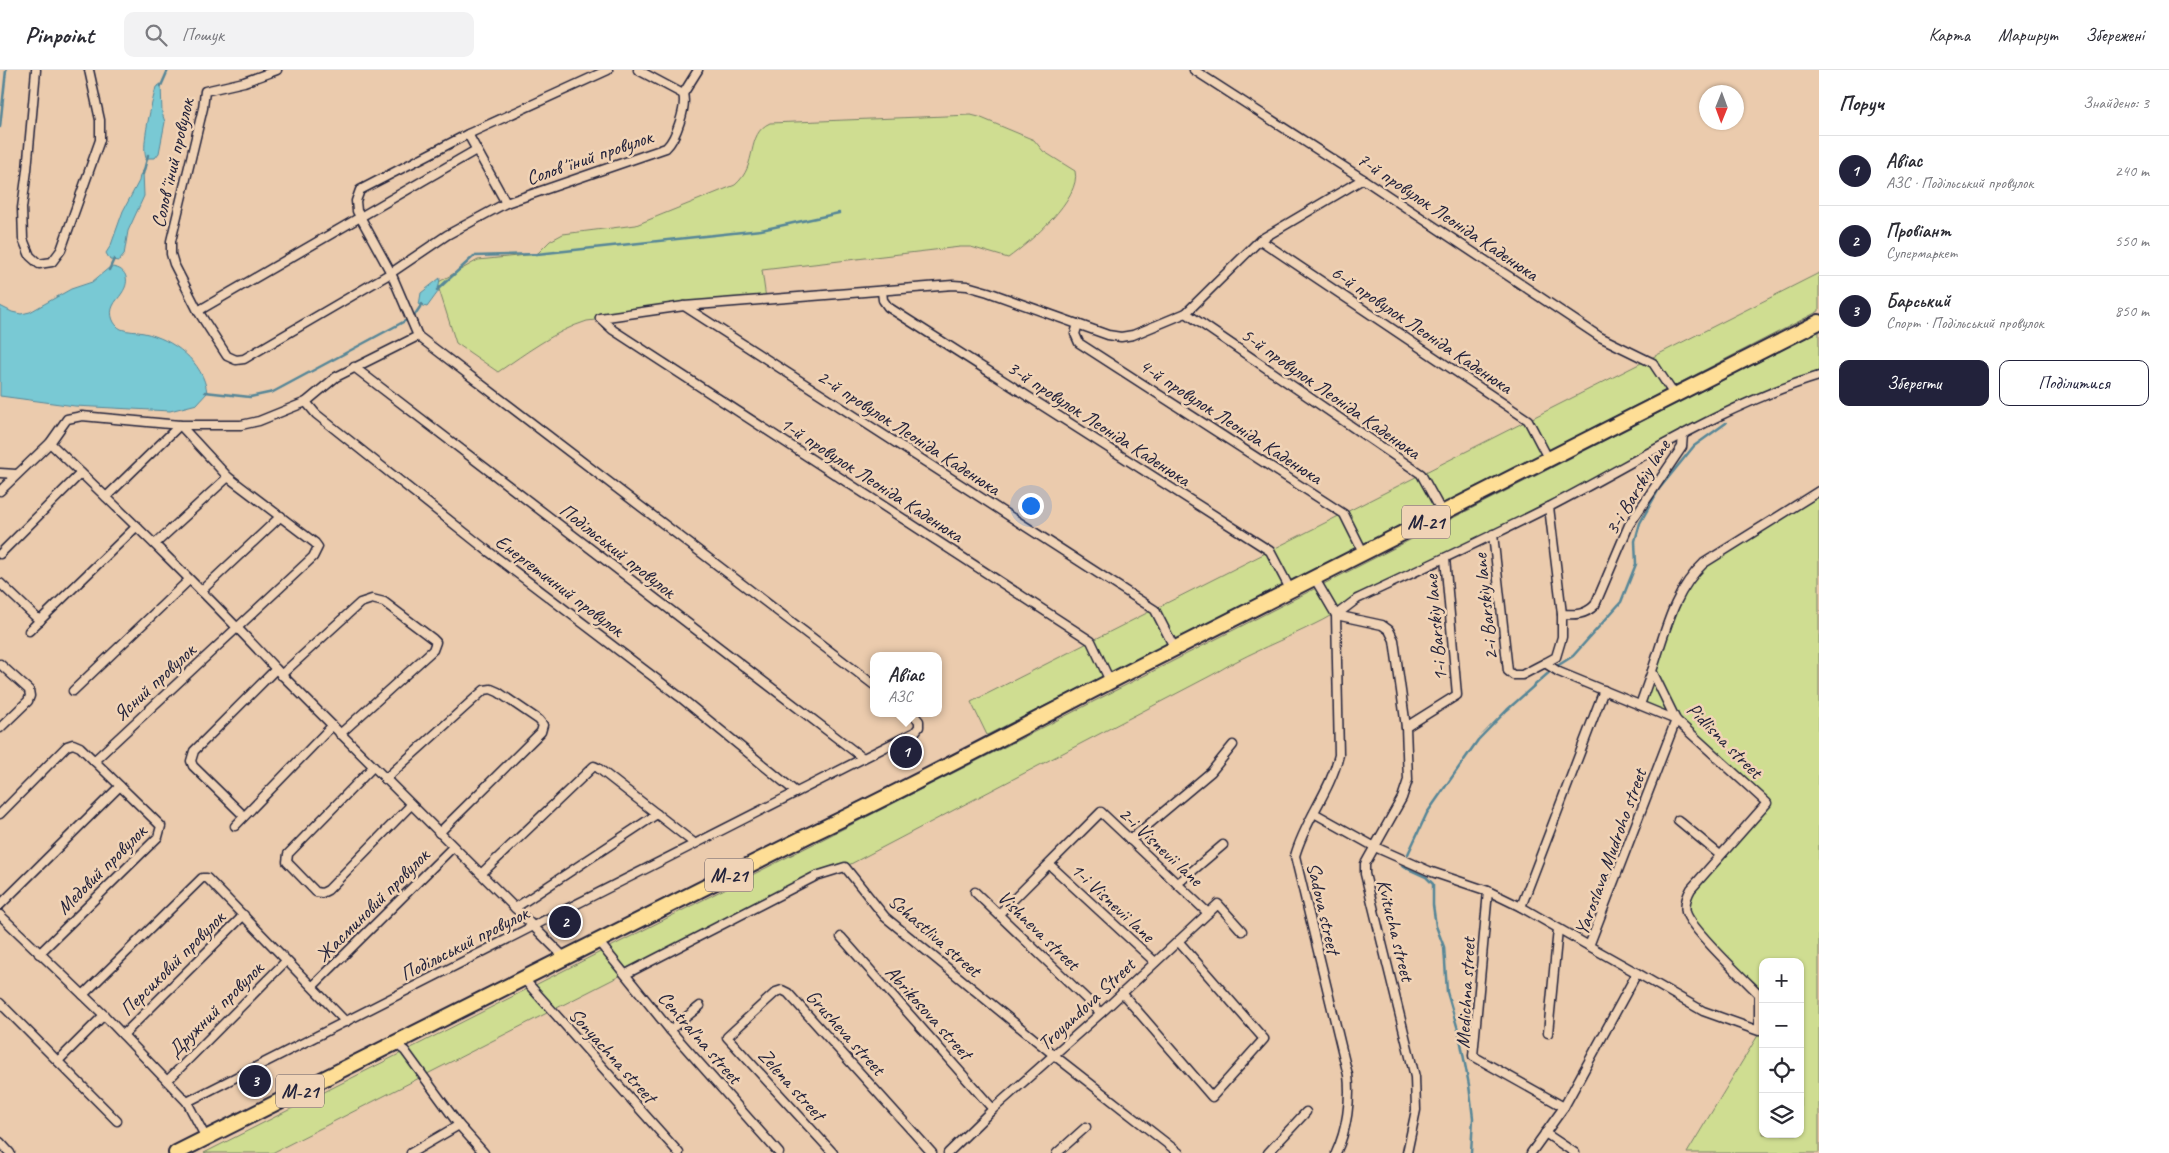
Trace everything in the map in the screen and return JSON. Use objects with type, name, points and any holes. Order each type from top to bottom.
[{"type":"highway","name":"М-21","points":[[176,1153],[523,978],[885,799],[1110,681],[1315,579],[1819,322]]},
{"type":"street","points":[[36,70],[22,208],[23,239],[30,256],[39,264],[52,262],[61,250],[100,140],[100,120],[89,70]]},
{"type":"street","name":"Соловʼїний провулок","points":[[277,70],[244,82],[209,88],[204,93],[203,108],[171,241],[171,254],[174,264],[198,311],[227,356],[236,360],[244,359],[391,273],[447,235],[506,203],[666,148],[673,139],[677,128],[684,104],[683,94]]},
{"type":"street","points":[[608,70],[468,134],[360,190],[356,202],[360,218],[391,273],[418,336],[870,682]]},
{"type":"street","points":[[638,70],[683,94],[698,70]]},
{"type":"street","name":"7-й провулок Леоніда Каденюка","points":[[1194,70],[1363,178],[1600,337],[1653,363],[1674,396]]},
{"type":"street","name":"Соловʼїний провулок","points":[[468,134],[506,203]]},
{"type":"street","points":[[198,311],[476,150]]},
{"type":"street","points":[[684,306],[953,285],[967,286],[1108,335],[1127,336],[1186,313],[1260,240],[1363,178]]},
{"type":"street","name":"6-й провулок Леоніда Каденюка","points":[[1260,240],[1528,420],[1548,460]]},
{"type":"street","name":"3-й провулок Леоніда Каденюка","points":[[882,291],[883,300],[888,307],[1270,551],[1291,591]]},
{"type":"street","name":"1-й провулок Леоніда Каденюка","points":[[684,306],[600,318],[614,330],[781,441],[1009,586],[1091,641],[1110,681]]},
{"type":"street","name":"2-й провулок Леоніда Каденюка","points":[[684,306],[1155,610],[1175,649]]},
{"type":"street","name":"5-й провулок Леоніда Каденюка","points":[[1186,313],[1421,474],[1443,514]]},
{"type":"street","name":"4-й провулок Леоніда Каденюка","points":[[1078,324],[1076,334],[1079,343],[1344,514],[1364,554]]},
{"type":"street","points":[[0,491],[50,443],[67,419],[75,417],[180,425],[241,425],[259,421],[306,402],[328,382],[354,367],[418,336]]},
{"type":"street","name":"Подільський провулок","points":[[354,367],[863,758]]},
{"type":"street","points":[[1315,579],[1336,615],[1357,599],[1549,507],[1683,434],[1786,386],[1819,376]]},
{"type":"street","name":"Енергетичний провулок","points":[[306,402],[316,414],[469,536],[666,686],[796,792]]},
{"type":"street","points":[[180,425],[228,477],[281,516],[201,591]]},
{"type":"street","points":[[106,497],[180,425]]},
{"type":"street","name":"3-i Barskiy lane","points":[[1562,614],[1576,616],[1590,610],[1595,605],[1629,525],[1682,447],[1683,434]]},
{"type":"street","points":[[50,443],[137,526],[236,626],[278,672],[565,958]]},
{"type":"street","points":[[0,473],[16,474]]},
{"type":"street","points":[[0,554],[81,473]]},
{"type":"street","points":[[155,544],[228,477]]},
{"type":"street","points":[[1640,705],[1676,599],[1693,574],[1704,563],[1819,491]]},
{"type":"street","points":[[1549,507],[1562,614],[1562,637],[1556,657],[1546,663],[1559,672],[1676,720]]},
{"type":"street","name":"Ясний провулок","points":[[94,761],[317,552],[318,547],[315,543],[281,516]]},
{"type":"street","points":[[29,632],[137,526]]},
{"type":"street","name":"2-i Barskiy lane","points":[[1493,534],[1508,672],[1513,676],[1522,675],[1546,663]]},
{"type":"street","name":"1-i Barskiy lane","points":[[1406,727],[1457,695],[1445,558]]},
{"type":"street","points":[[73,691],[189,580]]},
{"type":"street","points":[[0,583],[40,621]]},
{"type":"street","points":[[244,816],[193,766],[191,760],[194,751],[278,672],[360,603],[372,599],[384,602],[436,642],[433,650],[340,734]]},
{"type":"street","name":"Kvitucha street","points":[[1336,615],[1382,625],[1389,630],[1394,640],[1406,727],[1408,772],[1406,789],[1364,864],[1413,1064],[1417,1088],[1416,1110],[1407,1153]]},
{"type":"street","name":"Sadova street","points":[[1336,615],[1339,755],[1334,774],[1301,836],[1295,856],[1348,1075],[1349,1094],[1342,1139],[1336,1153]]},
{"type":"street","points":[[0,664],[29,690],[30,696],[28,701],[0,728]]},
{"type":"street","name":"Pidlisna street","points":[[1652,672],[1676,720],[1767,803],[1691,889],[1686,899],[1686,912],[1691,923],[1759,994],[1759,1003]]},
{"type":"street","points":[[385,779],[484,690],[491,689],[498,692],[540,720],[543,725],[541,732],[439,833]]},
{"type":"street","points":[[1521,907],[1604,690]]},
{"type":"street","name":"Подільський провулок","points":[[187,1102],[917,730],[920,721],[916,717]]},
{"type":"street","name":"Yaroslava Mudroho street","points":[[1676,720],[1589,946],[1703,1011],[1759,1031]]},
{"type":"street","points":[[235,826],[332,726]]},
{"type":"street","name":"Медовий провулок","points":[[0,814],[67,746],[77,745],[160,823],[161,833],[39,954]]},
{"type":"street","points":[[1130,840],[1211,772],[1233,745]]},
{"type":"street","points":[[373,767],[288,854],[287,862],[316,892],[322,893],[328,890],[411,805]]},
{"type":"street","points":[[481,874],[592,767],[598,768],[694,843]]},
{"type":"street","points":[[0,905],[120,786]]},
{"type":"street","name":"2-i Visnevii lane","points":[[1050,865],[1101,812],[1208,913]]},
{"type":"street","points":[[1314,813],[1375,847],[1429,871],[1488,891],[1521,907],[1589,946]]},
{"type":"street","points":[[515,908],[657,814]]},
{"type":"street","points":[[1678,820],[1720,855]]},
{"type":"street","points":[[1177,884],[1223,845]]},
{"type":"street","name":"Жасминовий провулок","points":[[313,986],[453,847]]},
{"type":"street","points":[[999,914],[1050,865]]},
{"type":"street","name":"1-i Visnevii lane","points":[[1050,865],[1155,962]]},
{"type":"street","name":"Schastliva street","points":[[626,974],[816,876],[845,866],[885,917],[1169,1150],[1179,1153]]},
{"type":"street","name":"Персиковий провулок","points":[[83,995],[202,878],[207,878],[214,883],[244,916],[123,1034]]},
{"type":"street","name":"Medichna street","points":[[1488,891],[1473,1056],[1564,1107]]},
{"type":"street","name":"Vishneva street","points":[[975,892],[1101,1013]]},
{"type":"street","points":[[1208,913],[1218,904],[1242,931]]},
{"type":"street","name":"Troyandova Street","points":[[948,1153],[993,1109],[1055,1056],[1208,913]]},
{"type":"street","points":[[0,915],[104,1015],[167,1080],[187,1102],[206,1138]]},
{"type":"street","points":[[244,916],[346,1022]]},
{"type":"street","points":[[1548,1033],[1558,929]]},
{"type":"street","name":"Abrikosova street","points":[[841,938],[993,1109]]},
{"type":"street","name":"Central'na street","points":[[598,941],[670,1030],[780,1153]]},
{"type":"street","points":[[1122,993],[1212,1097],[1264,1039],[1178,941]]},
{"type":"street","name":"Дружний провулок","points":[[167,1080],[286,961]]},
{"type":"street","points":[[1531,1153],[1564,1107],[1636,973]]},
{"type":"street","name":"Sonyachna street","points":[[523,978],[679,1153]]},
{"type":"street","name":"Grusheva street","points":[[727,1037],[776,992],[782,990],[788,992],[932,1153]]},
{"type":"street","points":[[0,1003],[118,1121]]},
{"type":"street","points":[[670,1030],[700,1006]]},
{"type":"street","points":[[58,1061],[104,1015]]},
{"type":"street","name":"Zelena street","points":[[727,1037],[833,1153]]},
{"type":"street","points":[[395,1043],[406,1051],[459,1125],[484,1153]]},
{"type":"street","points":[[1268,1153],[1306,1112]]},
{"type":"street","points":[[411,1153],[459,1125]]},
{"type":"street","points":[[1057,1153],[1086,1127]]},
{"type":"street","points":[[1545,1133],[1575,1153]]},
{"type":"street","points":[[0,1142],[10,1153]]},
{"type":"green space","points":[[971,115],[1034,140],[1043,151],[1075,171],[1075,182],[1070,194],[1052,219],[1008,258],[971,247],[960,247],[762,270],[766,299],[587,321],[552,337],[498,372],[456,343],[437,283],[478,260],[537,254],[550,241],[563,234],[636,225],[735,185],[747,168],[757,135],[762,128],[770,123]]},
{"type":"green space","points":[[1819,273],[1819,311],[1439,507],[987,735],[971,702]]},
{"type":"green space","points":[[1819,331],[1819,376],[1683,434],[1549,507],[1357,599],[1322,620],[1248,655],[845,867],[816,876],[272,1153],[204,1153],[1038,730]]},
{"type":"green space","points":[[1819,491],[1819,1153],[1687,1153],[1759,1034],[1759,1138],[1804,1138],[1804,958],[1759,958],[1759,994],[1691,923],[1686,899],[1766,803],[1676,720],[1640,705],[1671,615],[1693,574]]},
{"type":"green space","points":[[263,1069],[269,1081],[246,1093],[240,1081]]},
{"type":"water","points":[[161,84],[162,113],[165,122],[159,153],[155,158],[146,158],[145,143],[148,123],[156,87]]},
{"type":"water","points":[[143,171],[144,196],[128,231],[124,255],[119,261],[110,260],[106,253],[111,245],[123,211]]},
{"type":"water","points":[[110,267],[120,269],[126,279],[125,288],[112,309],[112,316],[116,325],[124,330],[155,336],[176,346],[200,371],[207,393],[197,404],[170,411],[75,406],[0,396],[0,306],[21,314],[30,312],[71,289],[92,282]]},
{"type":"water","points":[[440,278],[438,292],[427,307],[419,305],[421,293]]},
{"type":"waterway","points":[[0,127],[6,70]]},
{"type":"waterway","points":[[161,86],[168,70]]},
{"type":"waterway","points":[[143,174],[148,155]]},
{"type":"waterway","points":[[437,290],[474,256],[537,254],[761,230],[839,213]]},
{"type":"waterway","points":[[109,270],[114,259]]},
{"type":"waterway","points":[[414,316],[422,304]]},
{"type":"waterway","points":[[205,392],[250,397],[273,392],[405,321]]},
{"type":"waterway","points":[[1408,854],[1427,813],[1478,740],[1507,710],[1554,668],[1573,656],[1621,602],[1636,564],[1635,541],[1640,523],[1659,489],[1694,446],[1726,423]]},
{"type":"waterway","points":[[1402,866],[1426,877],[1433,884],[1436,926],[1444,947],[1447,992],[1459,1033],[1469,1085],[1473,1118],[1471,1153]]},
{"type":"place","name":"Авіас","points":[[906,752]]},
{"type":"place","name":"Провіант","points":[[565,922]]},
{"type":"place","name":"Барський","points":[[255,1081]]}]
